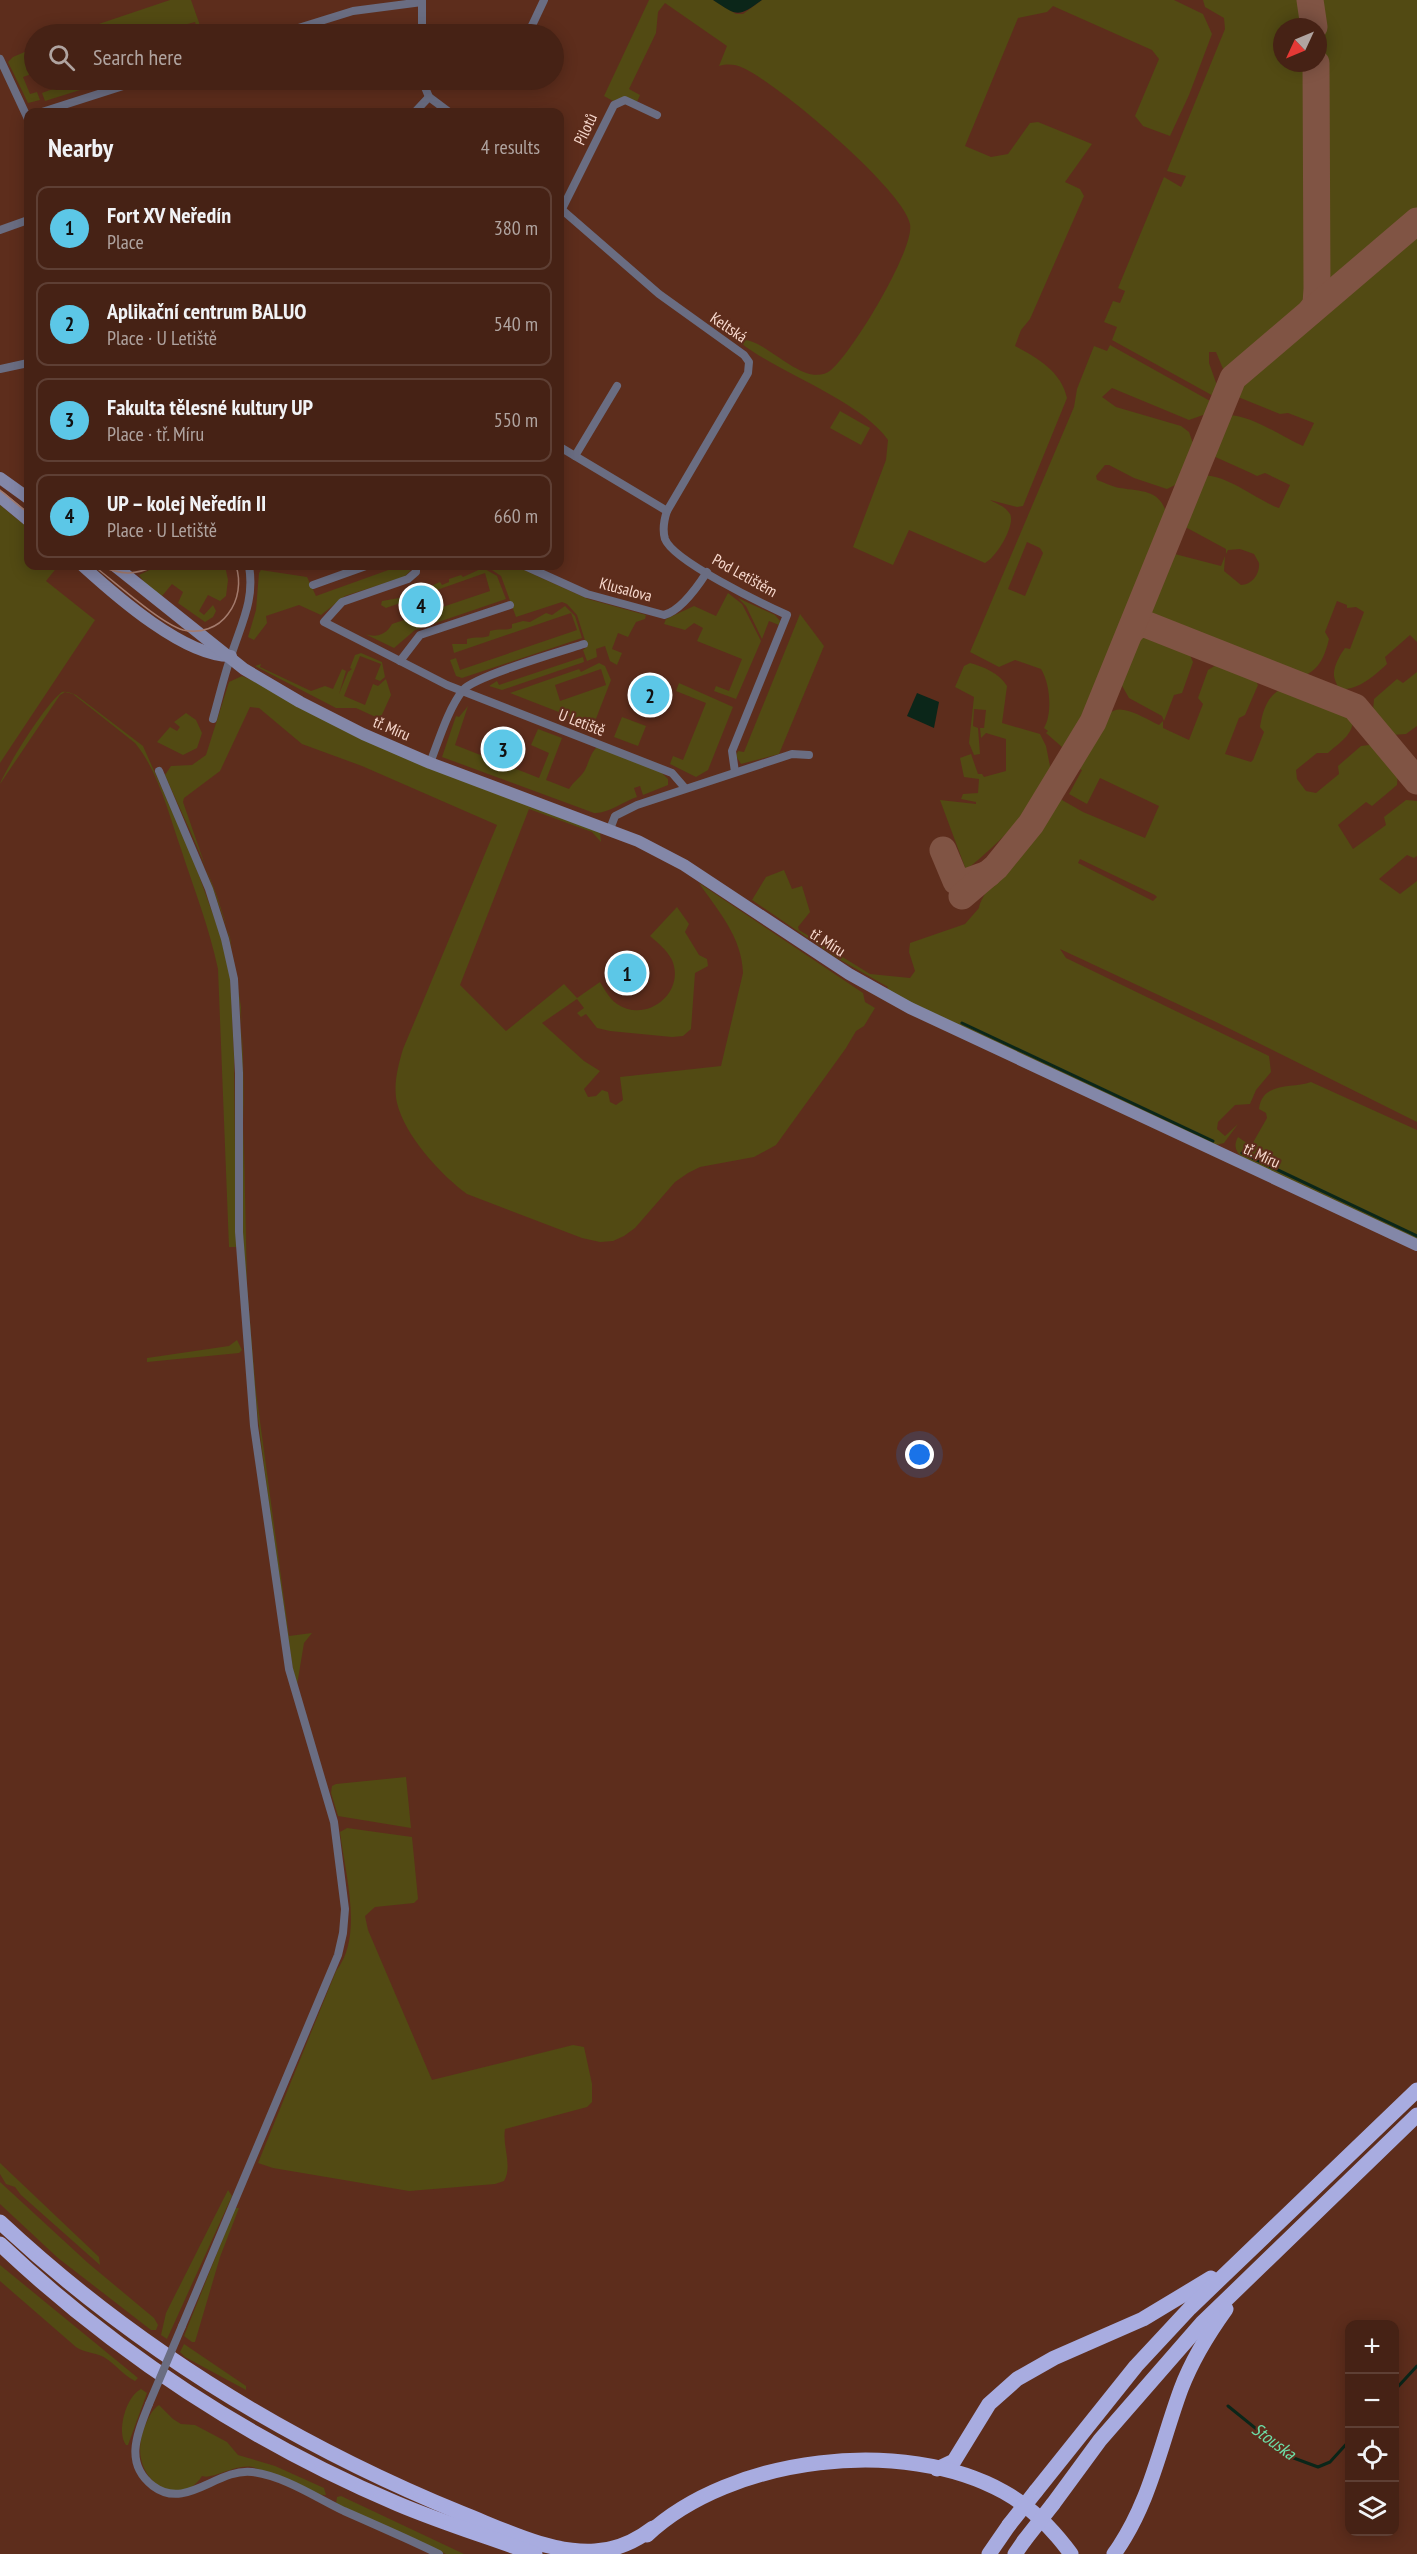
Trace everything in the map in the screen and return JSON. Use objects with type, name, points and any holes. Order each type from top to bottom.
[{"type":"highway","points":[[989,2554],[1136,2366],[1253,2245],[1417,2090]]},
{"type":"highway","points":[[1015,2554],[1100,2440],[1202,2323],[1252,2272],[1417,2115]]},
{"type":"highway","points":[[0,2222],[66,2280],[163,2354],[265,2419],[360,2468],[496,2527],[561,2548],[583,2551],[606,2550],[628,2544],[679,2509],[736,2483],[778,2471],[823,2463],[864,2461],[937,2469],[990,2485],[1018,2500],[1049,2526],[1071,2554]]},
{"type":"highway","points":[[0,2244],[66,2301],[128,2350],[257,2433],[323,2469],[398,2504],[535,2554]]},
{"type":"highway","points":[[937,2469],[954,2461],[985,2409],[1017,2379],[1046,2362],[1106,2337],[1161,2309],[1205,2282],[1253,2245]]},
{"type":"highway","points":[[1114,2554],[1145,2500],[1181,2389],[1194,2359],[1252,2272]]},
{"type":"highway","points":[[629,2554],[653,2528]]},
{"type":"main road","points":[[0,478],[24,495]]},
{"type":"main road","points":[[0,497],[24,517]]},
{"type":"main road","points":[[88,570],[187,645],[210,655],[231,656]]},
{"type":"main road","name":"tř. Míru","points":[[120,570],[250,673],[309,706],[363,734],[430,763],[610,829],[674,860],[829,962],[910,1008],[1417,1245]]},
{"type":"street","points":[[533,24],[544,0]]},
{"type":"street","points":[[311,24],[353,11],[422,1],[422,24]]},
{"type":"street","points":[[1,64],[24,110]]},
{"type":"street","points":[[54,108],[111,90]]},
{"type":"street","points":[[426,90],[429,97],[444,108]]},
{"type":"street","points":[[419,108],[429,97]]},
{"type":"street","name":"Pilotů","points":[[564,202],[615,103],[625,100],[657,115]]},
{"type":"street","name":"Keltská","points":[[564,211],[658,294],[744,355],[749,362],[750,370],[744,382],[668,511]]},
{"type":"street","points":[[0,230],[24,221]]},
{"type":"street","points":[[0,369],[24,364]]},
{"type":"street","points":[[574,456],[617,386]]},
{"type":"street","points":[[564,450],[668,511]]},
{"type":"street","name":"Pod Letištěm","points":[[668,511],[663,532],[668,544],[675,552],[751,598],[788,615],[732,752],[735,772]]},
{"type":"street","points":[[213,719],[231,656],[248,609],[251,588],[249,570]]},
{"type":"street","points":[[313,585],[355,570]]},
{"type":"street","name":"U Letiště","points":[[416,570],[408,579],[342,602],[324,622],[463,691],[672,772],[685,788]]},
{"type":"street","name":"Klusalova","points":[[534,570],[592,596],[664,615],[692,591],[707,572]]},
{"type":"street","points":[[400,661],[420,634],[510,605]]},
{"type":"street","points":[[430,763],[463,691],[483,679],[584,644]]},
{"type":"street","points":[[610,829],[615,816],[625,810],[792,754],[809,755]]},
{"type":"street","points":[[159,771],[209,889],[225,939],[234,980],[239,1073],[239,1232],[254,1426],[289,1669],[332,1809],[345,1909],[338,1955],[149,2404],[136,2438],[134,2452],[140,2471],[161,2491],[185,2493],[233,2474],[253,2472],[290,2485],[439,2554]]},
{"type":"shaded area","points":[[170,0],[191,0],[199,24],[195,22],[188,24],[99,24]]},
{"type":"shaded area","points":[[649,0],[713,0],[736,14],[743,14],[762,0],[1174,0],[1203,14],[1212,34],[1189,95],[1170,136],[1143,126],[1135,116],[1159,59],[1152,50],[1053,6],[1047,12],[1018,18],[965,146],[991,157],[1008,154],[1030,123],[1038,122],[1092,144],[1065,182],[1080,189],[1084,196],[1030,319],[1021,330],[1015,346],[1040,361],[1054,373],[1067,398],[1023,506],[1017,507],[990,500],[1006,509],[1011,519],[1004,541],[985,563],[909,530],[893,565],[853,547],[886,460],[888,440],[860,413],[742,344],[742,340],[751,341],[809,374],[821,375],[831,370],[841,360],[867,323],[903,255],[909,237],[910,224],[902,208],[863,163],[780,92],[741,67],[719,66],[727,46],[665,3],[658,12],[656,33],[629,89],[640,95],[637,102],[624,97],[613,101],[604,96]]},
{"type":"shaded area","points":[[713,0],[762,0],[738,13]]},
{"type":"shaded area","points":[[1203,0],[1417,0],[1417,214],[1226,376],[1216,352],[1209,352],[1209,363],[1219,391],[1217,398],[1112,340],[1117,327],[1104,322],[1113,301],[1120,303],[1125,291],[1118,288],[1164,177],[1181,187],[1186,176],[1167,171],[1225,29],[1224,18],[1205,7]]},
{"type":"shaded area","points":[[24,52],[24,90],[28,90],[30,94],[37,92],[40,100],[28,103],[8,62]]},
{"type":"shaded area","points":[[50,90],[80,90],[45,101],[42,93]]},
{"type":"shaded area","points":[[1417,229],[1417,642],[1410,635],[1385,657],[1387,664],[1377,673],[1360,685],[1341,689],[1338,694],[1334,676],[1336,665],[1345,648],[1350,649],[1364,612],[1356,607],[1347,608],[1347,605],[1337,601],[1325,632],[1329,639],[1324,656],[1314,670],[1304,676],[1157,621],[1144,611],[1167,552],[1221,566],[1225,556],[1224,571],[1241,585],[1249,583],[1254,578],[1259,563],[1254,554],[1240,549],[1228,550],[1226,554],[1226,549],[1178,523],[1197,476],[1207,475],[1228,481],[1279,508],[1290,485],[1265,473],[1257,476],[1211,455],[1208,447],[1221,416],[1231,415],[1252,420],[1303,446],[1314,423],[1288,413],[1280,414],[1238,397],[1233,386],[1240,376]]},
{"type":"shaded area","points":[[1110,345],[1212,402],[1213,408],[1206,414],[1189,420],[1112,388],[1102,397],[1116,407],[1181,426],[1189,432],[1196,452],[1185,480],[1167,489],[1134,478],[1109,465],[1105,465],[1096,476],[1097,480],[1114,487],[1144,492],[1156,497],[1165,509],[1168,518],[1094,707],[1074,742],[1062,747],[1046,733],[1048,731],[1044,728],[1047,722],[1049,700],[1047,683],[1041,669],[1015,660],[999,667],[970,652],[1074,407],[1077,389],[1094,346],[1107,351]],"holes":[[[1027,542],[1040,548],[1043,553],[1025,596],[1008,589]]]},
{"type":"shaded area","points":[[840,411],[870,428],[861,445],[830,428]]},
{"type":"shaded area","points":[[0,505],[24,525],[24,570],[55,570],[46,581],[95,620],[0,763]]},
{"type":"shaded area","points":[[150,570],[226,570],[228,580],[226,596],[220,601],[208,595],[199,611],[204,615],[213,605],[216,611],[213,617],[205,622],[178,603],[183,592],[172,584],[162,596],[147,586],[139,575]]},
{"type":"shaded area","points":[[261,570],[307,577],[316,596],[388,570],[410,570],[404,577],[345,596],[321,615],[299,605],[266,616],[267,623],[254,640],[248,637],[256,610]]},
{"type":"shaded area","points":[[479,570],[486,570],[497,576],[506,599],[415,630],[394,648],[365,634],[380,635],[392,624],[490,591],[485,573],[386,608],[381,605],[382,601],[399,598],[417,590],[418,592],[440,582],[442,585],[449,582],[449,579],[461,575],[463,577]]},
{"type":"shaded area","points":[[492,570],[524,570],[588,599],[646,615],[645,619],[636,622],[628,637],[618,633],[612,649],[622,653],[617,665],[610,661],[605,646],[596,649],[597,657],[587,661],[583,650],[587,647],[577,615],[567,604],[562,602],[516,617],[501,576]]},
{"type":"shaded area","points":[[728,593],[742,604],[761,641],[736,699],[714,691],[716,686],[729,691],[742,659],[697,641],[703,628],[694,623],[685,630],[664,624],[666,619],[694,606],[716,616]]},
{"type":"shaded area","points":[[738,598],[775,615],[780,621],[779,625],[769,621],[762,639],[746,606]]},
{"type":"shaded area","points":[[565,606],[575,616],[582,638],[462,678],[456,676],[450,660],[456,658],[460,670],[577,630],[571,613],[454,653],[452,644],[467,644],[467,639],[486,637],[489,636],[490,631],[509,629],[512,628],[512,624],[530,622],[546,613],[552,615]]},
{"type":"shaded area","points":[[800,614],[824,646],[779,754],[741,764],[736,756],[738,751],[744,752]]},
{"type":"shaded area","points":[[1144,636],[1188,650],[1193,662],[1182,693],[1174,695],[1164,721],[1162,716],[1129,698],[1117,677],[1132,639]]},
{"type":"shaded area","points":[[361,653],[382,662],[385,677],[380,681],[375,679],[381,664],[360,656],[344,696],[365,705],[373,684],[378,686],[386,679],[391,695],[380,719],[356,708],[336,708],[255,666],[261,664],[260,667],[311,691],[325,686],[333,689],[342,669],[346,671],[339,694],[348,672],[352,669],[350,668],[355,655]]},
{"type":"shaded area","points":[[583,657],[584,662],[502,690],[489,686],[497,681],[499,685]]},
{"type":"shaded area","points":[[1221,662],[1252,674],[1258,685],[1245,715],[1239,718],[1225,754],[1251,762],[1253,760],[1264,732],[1260,727],[1265,708],[1270,698],[1285,687],[1334,702],[1353,717],[1351,729],[1341,742],[1328,753],[1317,753],[1296,770],[1297,779],[1306,791],[1316,793],[1339,774],[1338,766],[1361,746],[1377,744],[1398,771],[1397,785],[1372,806],[1366,802],[1338,825],[1353,849],[1386,825],[1384,817],[1406,800],[1417,801],[1417,856],[1414,858],[1407,855],[1379,879],[1400,894],[1417,881],[1417,1122],[1214,1021],[1060,949],[1066,958],[1269,1056],[1271,1072],[1256,1090],[1250,1104],[1235,1105],[1218,1122],[1217,1129],[1225,1136],[1238,1124],[1224,1143],[1216,1145],[886,991],[888,987],[837,958],[752,900],[766,877],[784,870],[792,889],[802,886],[810,912],[798,927],[799,930],[870,974],[910,978],[915,971],[909,952],[910,943],[965,924],[979,908],[995,879],[1039,825],[1055,796],[1083,812],[1145,838],[1159,806],[1100,778],[1087,804],[1069,794],[1082,770],[1076,768],[1065,785],[1064,783],[1097,726],[1105,716],[1114,711],[1128,711],[1159,725],[1163,721],[1163,728],[1189,740],[1203,704],[1198,698],[1208,670]],"holes":[[[1080,859],[1157,897],[1153,901],[1078,863]]]},
{"type":"shaded area","points":[[599,663],[605,666],[611,680],[592,729],[569,716],[510,693],[579,669],[581,672]],"holes":[[[601,669],[606,685],[560,701],[555,685]]]},
{"type":"shaded area","points":[[970,663],[991,671],[1004,681],[1007,686],[1002,723],[1040,734],[1046,746],[1051,771],[1025,813],[966,870],[940,800],[976,804],[976,802],[961,799],[963,794],[978,793],[979,779],[964,777],[960,758],[971,754],[978,774],[984,777],[1006,771],[1006,739],[986,733],[981,738],[980,728],[984,728],[986,710],[974,709],[973,726],[978,728],[980,754],[974,755],[969,743],[974,697],[955,687],[964,666]]},
{"type":"shaded area","points":[[1417,672],[1417,726],[1406,734],[1391,735],[1373,711],[1374,699],[1397,679],[1403,683]]},
{"type":"shaded area","points":[[242,676],[600,832],[601,842],[592,832],[529,809],[460,985],[506,1031],[564,984],[577,998],[600,982],[614,1002],[628,1009],[651,1008],[661,1002],[673,984],[675,972],[670,956],[650,936],[677,907],[689,924],[685,932],[699,955],[707,959],[708,966],[695,973],[691,1029],[683,1036],[672,1037],[597,1028],[586,1014],[581,1017],[577,1013],[584,1008],[577,999],[542,1023],[584,1061],[600,1071],[584,1089],[588,1097],[596,1096],[602,1090],[608,1092],[610,1102],[616,1105],[623,1100],[620,1077],[721,1066],[743,973],[742,960],[728,925],[699,883],[863,993],[865,1002],[875,1008],[864,1026],[856,1031],[776,1145],[754,1157],[700,1167],[688,1173],[675,1182],[635,1228],[613,1241],[600,1242],[582,1238],[467,1194],[425,1154],[401,1116],[397,1103],[396,1082],[403,1049],[497,825],[362,766],[302,744],[259,708],[250,707],[220,771],[184,798],[183,802],[206,867],[165,775],[171,766],[192,765],[206,755],[229,682]]},
{"type":"shaded area","points":[[679,683],[733,707],[708,770],[696,777],[670,764],[673,756],[683,760],[706,703],[676,691]]},
{"type":"shaded area","points":[[62,692],[65,692],[60,695],[0,784],[28,735],[55,698]]},
{"type":"shaded area","points":[[917,693],[939,702],[934,728],[907,716]]},
{"type":"shaded area","points":[[73,694],[143,746],[192,856],[220,934],[230,976],[234,1056],[236,1247],[229,1247],[218,969],[201,908],[151,767],[135,743]]},
{"type":"shaded area","points":[[468,706],[455,745],[539,778],[549,753],[531,745],[538,729],[562,738],[546,780],[569,789],[583,773],[597,747],[661,772],[668,779],[668,785],[643,795],[640,786],[634,788],[637,797],[610,809],[594,813],[442,757],[456,716],[459,717]]},
{"type":"shaded area","points":[[186,713],[196,720],[202,733],[197,748],[183,755],[157,742],[170,727],[177,731],[180,727],[174,722]]},
{"type":"shaded area","points":[[622,717],[646,726],[638,746],[614,737]]},
{"type":"shaded area","points":[[206,867],[220,906],[227,929]]},
{"type":"shaded area","points":[[227,929],[230,937],[241,1007],[241,1026],[238,989]]},
{"type":"shaded area","points":[[241,1026],[243,1068],[243,1123]]},
{"type":"shaded area","points":[[1311,1082],[1417,1130],[1417,1240],[1243,1158],[1236,1149],[1238,1137],[1251,1146],[1267,1118],[1266,1113],[1259,1109],[1261,1100],[1266,1094],[1279,1088]]},
{"type":"shaded area","points":[[243,1123],[247,1286],[256,1392],[289,1636],[312,1633],[304,1643],[297,1685],[293,1670],[271,1519],[252,1367],[244,1266]]},
{"type":"shaded area","points":[[237,1340],[242,1350],[239,1353],[147,1362],[147,1358],[229,1346]]},
{"type":"shaded area","points":[[406,1777],[411,1828],[338,1816],[331,1793],[332,1786]]},
{"type":"shaded area","points":[[347,1828],[412,1837],[418,1899],[414,1903],[375,1907],[365,1916],[368,1930],[432,2080],[573,2045],[584,2047],[592,2084],[592,2102],[587,2107],[505,2129],[508,2169],[504,2181],[495,2184],[409,2191],[273,2168],[258,2163],[349,1941],[350,1904],[340,1832]]},
{"type":"shaded area","points":[[0,2163],[99,2257],[100,2265],[21,2195],[15,2187],[6,2184],[0,2174]]},
{"type":"shaded area","points":[[0,2182],[88,2263],[154,2318],[158,2325],[156,2330],[151,2330],[58,2258],[0,2204]]},
{"type":"shaded area","points":[[228,2190],[232,2196],[167,2339],[161,2335],[166,2313]]},
{"type":"shaded area","points":[[235,2208],[239,2208],[220,2257],[195,2342],[192,2342],[184,2336]]},
{"type":"shaded area","points":[[0,2265],[138,2378],[135,2381],[104,2357],[76,2347],[0,2281]]},
{"type":"shaded area","points":[[184,2344],[246,2386],[246,2390],[185,2357],[180,2352]]},
{"type":"shaded area","points":[[141,2389],[147,2393],[128,2445],[126,2445],[122,2432],[124,2415],[131,2399]]},
{"type":"shaded area","points":[[159,2405],[181,2424],[195,2425],[227,2442],[238,2455],[275,2466],[324,2488],[326,2495],[310,2492],[252,2467],[238,2468],[207,2477],[202,2476],[192,2486],[181,2491],[169,2490],[158,2485],[148,2475],[142,2462],[140,2447],[147,2422]]},
{"type":"shaded area","points":[[341,2496],[464,2554],[446,2554],[336,2504],[337,2497]]},
{"type":"waterway","points":[[962,1023],[1213,1141]]},
{"type":"waterway","points":[[1242,1153],[1417,1236]]},
{"type":"waterway","name":"Stouska","points":[[1399,2386],[1417,2366]]},
{"type":"waterway","name":"Stouska","points":[[1228,2406],[1291,2457],[1318,2467],[1330,2462],[1345,2446]]},
{"type":"taxiway","points":[[1310,0],[1313,18]]},
{"type":"taxiway","points":[[1311,311],[1316,304],[1317,289],[1316,72]]},
{"type":"taxiway","points":[[962,896],[996,867],[1031,824],[1093,722],[1233,378],[1417,221]]},
{"type":"taxiway","points":[[1131,631],[1138,624],[1145,624],[1355,707],[1417,781]]},
{"type":"taxiway","points":[[943,850],[956,881],[966,882],[988,874]]},
{"type":"tram line","points":[[0,490],[24,510]]},
{"type":"tram line","points":[[99,570],[162,619],[173,626],[189,631],[214,626],[232,609],[238,590],[237,570]]},
{"type":"tram line","points":[[112,570],[128,573],[144,570]]},
{"type":"place","name":"UP – kolej Neředín II","points":[[421,605]]},
{"type":"place","name":"Aplikační centrum BALUO","points":[[650,695]]},
{"type":"place","name":"Fakulta tělesné kultury UP","points":[[503,749]]},
{"type":"place","name":"Fort XV Neředín","points":[[627,973]]}]
